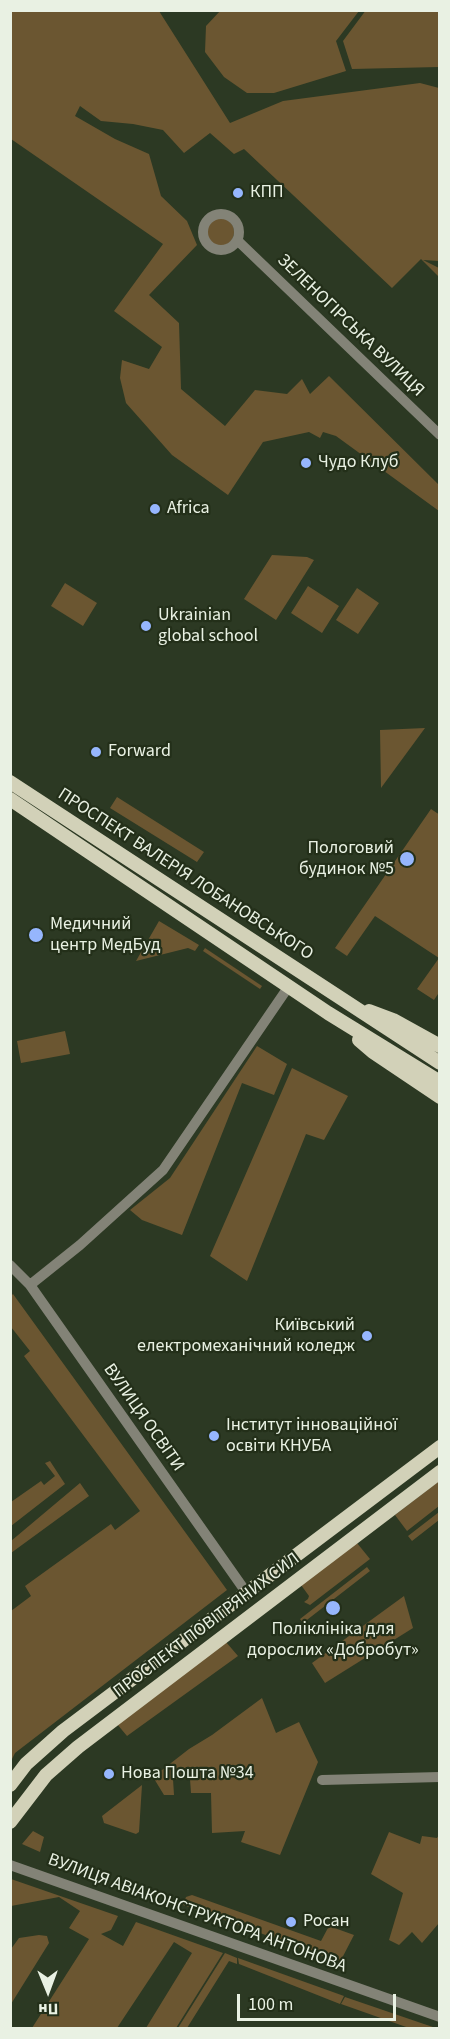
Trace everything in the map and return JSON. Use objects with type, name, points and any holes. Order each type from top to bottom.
[{"type":"main road","name":"ПРОСПЕКТ ВАЛЕРІЯ ЛОБАНОВСЬКОГО","points":[[10,782],[440,1063]]},
{"type":"main road","name":"ПРОСПЕКТ ВАЛЕРІЯ ЛОБАНОВСЬКОГО","points":[[10,800],[328,1013],[440,1082]]},
{"type":"main road","name":"ПРОСПЕКТ ВАЛЕРІЯ ЛОБАНОВСЬКОГО","points":[[339,999],[393,1020],[440,1046]]},
{"type":"main road","name":"ПРОСПЕКТ ВАЛЕРІЯ ЛОБАНОВСЬКОГО","points":[[328,1013],[372,1052],[440,1097]]},
{"type":"main road","name":"ПРОСПЕКТ ПОВІТРЯНИХ СИЛ","points":[[10,1785],[26,1764],[63,1731],[440,1447]]},
{"type":"main road","name":"ПРОСПЕКТ ПОВІТРЯНИХ СИЛ","points":[[10,1822],[46,1775],[78,1747],[440,1472]]},
{"type":"street","name":"ЗЕЛЕНОГІРСЬКА ВУЛИЦЯ","points":[[237,240],[440,435]]},
{"type":"street","points":[[30,1285],[80,1245],[163,1170],[289,986]]},
{"type":"street","name":"ВУЛИЦЯ ОСВІТИ","points":[[10,1265],[30,1285],[246,1592]]},
{"type":"street","points":[[322,1780],[440,1777]]},
{"type":"street","name":"ВУЛИЦЯ АВІАКОНСТРУКТОРА АНТОНОВА","points":[[10,1865],[440,2017]]},
{"type":"shaded area","points":[[11,10],[159,11],[230,123],[283,101],[420,83],[439,88],[439,261],[423,260],[439,268],[439,277],[421,259],[392,288],[244,149],[234,154],[210,133],[184,153],[163,130],[101,121],[80,106],[75,116],[115,139],[149,154],[161,196],[187,221],[197,245],[149,295],[179,323],[181,389],[225,426],[255,390],[287,394],[302,379],[310,394],[329,376],[439,485],[439,511],[336,436],[323,432],[320,438],[309,432],[263,442],[228,495],[172,455],[126,403],[120,378],[122,360],[149,369],[162,347],[114,311],[163,244],[11,139]]},
{"type":"shaded area","points":[[221,10],[359,11],[336,41],[346,71],[274,93],[247,93],[224,77],[205,52],[206,26]]},
{"type":"shaded area","points":[[366,10],[439,11],[439,67],[352,69],[343,41]]},
{"type":"shaded area","points":[[220,218],[230,222],[234,232],[230,242],[220,246],[210,242],[206,232],[210,222]]},
{"type":"shaded area","points":[[272,555],[307,557],[314,560],[276,620],[244,599]]},
{"type":"shaded area","points":[[65,583],[97,603],[83,626],[51,606]]},
{"type":"shaded area","points":[[308,586],[339,606],[322,633],[291,613]]},
{"type":"shaded area","points":[[357,588],[379,603],[358,634],[336,620]]},
{"type":"shaded area","points":[[425,728],[381,788],[380,730]]},
{"type":"shaded area","points":[[117,797],[204,852],[197,862],[110,808]]},
{"type":"shaded area","points":[[431,809],[440,815],[440,991],[434,1000],[417,989],[439,958],[375,916],[347,956],[335,948]]},
{"type":"shaded area","points":[[159,921],[199,945],[195,951],[188,948],[136,961]]},
{"type":"shaded area","points":[[205,948],[262,986],[260,989],[203,951]]},
{"type":"shaded area","points":[[65,1031],[70,1054],[21,1063],[17,1041]]},
{"type":"shaded area","points":[[257,1046],[287,1064],[274,1095],[242,1083],[182,1235],[142,1220],[130,1210],[170,1178]]},
{"type":"shaded area","points":[[292,1068],[348,1096],[324,1140],[306,1134],[247,1281],[210,1256]]},
{"type":"shaded area","points":[[13,1294],[227,1590],[15,1753],[11,1761],[11,1611],[31,1596],[25,1586],[111,1524],[115,1530],[140,1511],[24,1356],[30,1351],[11,1327],[11,1296]]},
{"type":"shaded area","points":[[50,1461],[65,1484],[11,1526],[11,1502],[41,1481],[44,1485],[55,1476],[45,1463]]},
{"type":"shaded area","points":[[439,1481],[439,1506],[407,1531],[395,1515]]},
{"type":"shaded area","points":[[80,1483],[89,1496],[11,1553],[11,1541]]},
{"type":"shaded area","points":[[439,1512],[439,1520],[412,1541],[408,1536]]},
{"type":"shaded area","points":[[357,1543],[370,1559],[310,1605],[304,1602],[309,1596],[301,1585]]},
{"type":"shaded area","points":[[367,1567],[370,1571],[303,1623],[300,1619]]},
{"type":"shaded area","points":[[404,1596],[413,1628],[325,1683],[312,1663]]},
{"type":"shaded area","points":[[226,1642],[238,1656],[127,1736],[117,1724]]},
{"type":"shaded area","points":[[262,1698],[276,1733],[299,1722],[318,1762],[280,1855],[241,1842],[245,1831],[212,1833],[211,1793],[191,1793],[190,1779],[173,1779],[174,1795],[164,1795],[153,1777]]},
{"type":"shaded area","points":[[142,1785],[139,1832],[136,1834],[104,1823],[102,1816]]},
{"type":"shaded area","points":[[33,1831],[44,1837],[40,1852],[22,1844]]},
{"type":"shaded area","points":[[389,1832],[420,1844],[422,1836],[437,1838],[439,1835],[439,1923],[422,1943],[412,1932],[399,1945],[389,1940],[403,1893],[371,1874]]},
{"type":"shaded area","points":[[11,1879],[118,1916],[111,1930],[101,1934],[123,1946],[136,1922],[223,1953],[176,2028],[146,2028],[192,1953],[174,1942],[117,2028],[32,2028],[89,1939],[69,1928],[80,1911],[59,1897],[11,1906]]},
{"type":"shaded area","points":[[192,1895],[321,1941],[329,1926],[354,1935],[340,1962],[183,1905],[186,1897]]},
{"type":"shaded area","points":[[47,1936],[49,1943],[11,2004],[11,1949],[19,1938]]},
{"type":"shaded area","points":[[225,1953],[237,1958],[237,1964],[229,1961],[187,2028],[178,2028]]},
{"type":"shaded area","points":[[238,1958],[344,1996],[340,2004],[239,1964]]},
{"type":"shaded area","points":[[345,1997],[436,2028],[409,2028],[341,2004]]},
{"type":"place","name":"КПП","points":[[238,193]]},
{"type":"place","name":"Чудо Клуб","points":[[306,463]]},
{"type":"place","name":"Africa","points":[[155,509]]},
{"type":"place","name":"Ukrainian global school","points":[[146,626]]},
{"type":"place","name":"Forward","points":[[96,752]]},
{"type":"place","name":"Пологовий будинок №5","points":[[407,859]]},
{"type":"place","name":"Медичний центр МедБуд","points":[[36,935]]},
{"type":"place","name":"Київський електромеханічний коледж","points":[[367,1336]]},
{"type":"place","name":"Інститут інноваційної освіти КНУБА","points":[[214,1436]]},
{"type":"place","name":"Поліклініка для дорослих «Добробут»","points":[[333,1608]]},
{"type":"place","name":"Нова Пошта №34","points":[[109,1774]]},
{"type":"place","name":"Росан","points":[[291,1922]]}]
